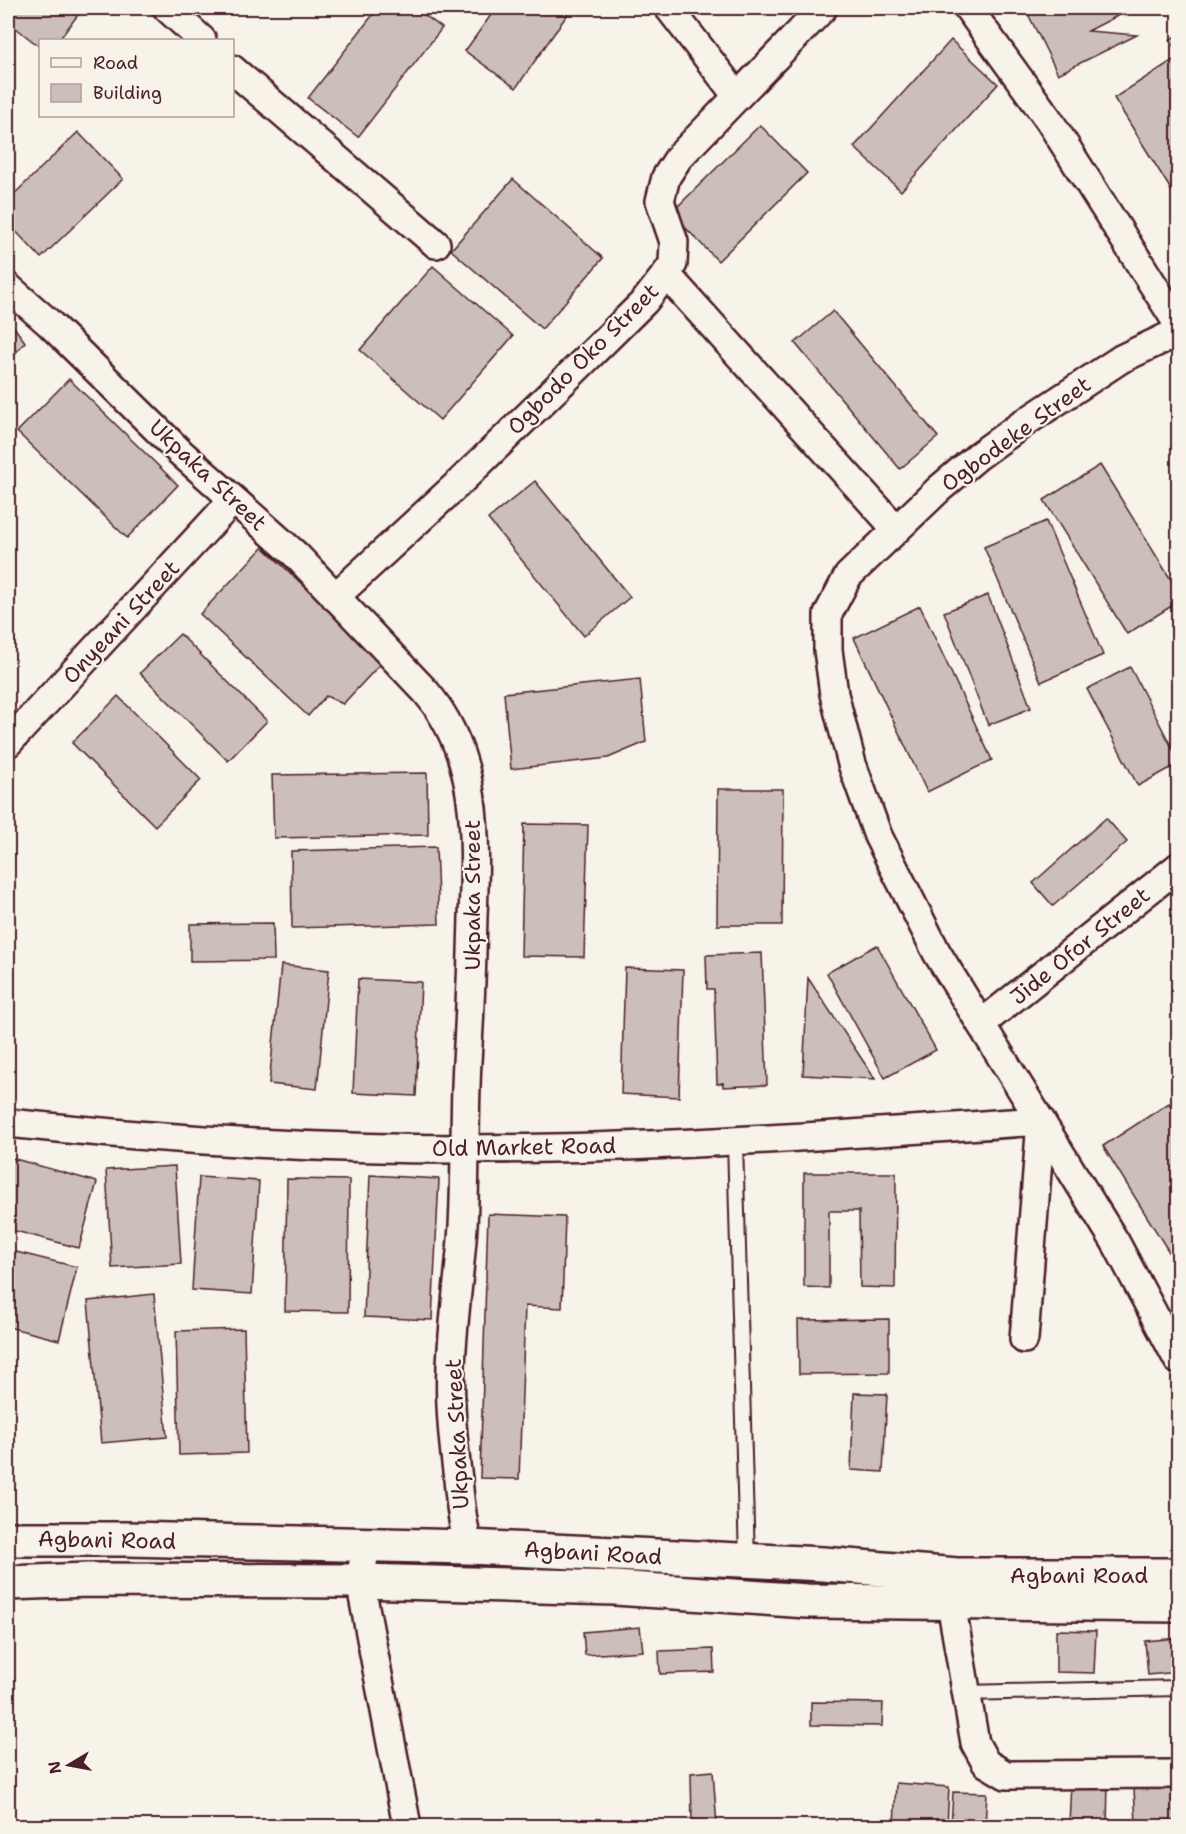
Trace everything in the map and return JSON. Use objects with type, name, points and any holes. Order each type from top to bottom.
[{"type":"main road","name":"Agbani Road","points":[[8,1539],[128,1539],[468,1547],[747,1561],[954,1589],[1179,1605]]},
{"type":"main road","name":"Agbani Road","points":[[8,1583],[88,1580],[360,1581],[615,1588],[807,1601],[1179,1575]]},
{"type":"street","points":[[167,8],[201,39]]},
{"type":"street","points":[[669,8],[737,96]]},
{"type":"street","name":"Ogbodo Oko Street","points":[[335,597],[462,480],[645,301],[673,264],[674,242],[660,201],[666,177],[679,157],[823,8]]},
{"type":"street","points":[[968,8],[1049,120],[1179,324]]},
{"type":"street","points":[[234,71],[436,244]]},
{"type":"street","points":[[666,274],[896,529]]},
{"type":"street","name":"Ukpaka Street","points":[[8,287],[49,323],[181,453],[296,555],[441,710],[456,740],[466,773],[475,831],[476,861],[467,1066],[465,1198],[451,1367],[451,1397],[462,1523],[468,1547]]},
{"type":"street","name":"Ogbodeke Street","points":[[981,1024],[937,953],[878,836],[852,764],[834,694],[828,650],[828,614],[848,576],[939,489],[978,456],[1121,359],[1179,332]]},
{"type":"street","name":"Onyeani Street","points":[[8,743],[233,500]]},
{"type":"street","name":"Jide Ofor Street","points":[[981,1024],[1179,867]]},
{"type":"street","points":[[981,1024],[1116,1243],[1170,1320],[1179,1360]]},
{"type":"street","points":[[1024,1339],[1041,1121]]},
{"type":"street","name":"Old Market Road","points":[[8,1123],[99,1133],[337,1147],[466,1149],[735,1142],[1041,1121]]},
{"type":"street","points":[[366,1545],[360,1581],[407,1827]]},
{"type":"street","points":[[954,1589],[966,1693],[975,1743],[986,1763],[1006,1775],[1179,1774]]},
{"type":"lane","points":[[735,1142],[747,1561]]},
{"type":"lane","points":[[966,1693],[1179,1688]]},
{"type":"building","points":[[8,8],[83,8],[60,39],[39,39],[39,46],[8,22]]},
{"type":"building","points":[[378,8],[415,8],[442,28],[358,137],[308,98]]},
{"type":"building","points":[[496,8],[572,8],[516,88],[465,51]]},
{"type":"building","points":[[1025,8],[1123,8],[1125,12],[1088,31],[1137,35],[1058,74]]},
{"type":"building","points":[[1178,34],[1178,53],[1170,40]]},
{"type":"building","points":[[951,40],[998,84],[901,191],[854,147]]},
{"type":"building","points":[[1173,60],[1178,69],[1178,201],[1114,98]]},
{"type":"building","points":[[760,125],[807,173],[718,261],[671,213]]},
{"type":"building","points":[[78,132],[123,179],[41,258],[8,223],[8,200]]},
{"type":"building","points":[[513,179],[603,258],[542,329],[451,250]]},
{"type":"building","points":[[433,266],[513,336],[440,420],[360,350]]},
{"type":"building","points":[[833,311],[938,437],[900,469],[795,343]]},
{"type":"building","points":[[8,319],[25,342],[8,362]]},
{"type":"building","points":[[69,379],[178,485],[127,538],[17,432]]},
{"type":"building","points":[[1100,465],[1178,591],[1178,602],[1127,634],[1044,500]]},
{"type":"building","points":[[535,481],[630,597],[584,636],[488,519]]},
{"type":"building","points":[[1046,521],[1103,655],[1041,682],[984,547]]},
{"type":"building","points":[[263,547],[383,661],[343,704],[326,696],[308,716],[200,614]]},
{"type":"building","points":[[988,595],[1031,708],[988,725],[944,612]]},
{"type":"building","points":[[920,606],[992,760],[927,792],[854,638]]},
{"type":"building","points":[[180,634],[267,721],[228,761],[140,673]]},
{"type":"building","points":[[1130,667],[1178,759],[1178,764],[1138,786],[1087,689]]},
{"type":"building","points":[[640,679],[646,742],[608,758],[511,769],[504,693]]},
{"type":"building","points":[[118,696],[201,780],[155,826],[72,743]]},
{"type":"building","points":[[427,773],[428,835],[274,838],[272,775]]},
{"type":"building","points":[[718,789],[783,789],[782,925],[717,925]]},
{"type":"building","points":[[1106,818],[1127,842],[1053,906],[1033,883]]},
{"type":"building","points":[[524,824],[588,825],[584,957],[521,956]]},
{"type":"building","points":[[436,847],[439,924],[292,928],[291,851]]},
{"type":"building","points":[[273,923],[274,960],[190,961],[190,924]]},
{"type":"building","points":[[877,945],[936,1050],[885,1078],[827,973]]},
{"type":"building","points":[[762,953],[767,1085],[723,1087],[723,1083],[717,1084],[714,989],[707,989],[706,955]]},
{"type":"building","points":[[281,965],[329,970],[317,1089],[269,1084]]},
{"type":"building","points":[[625,968],[683,970],[679,1097],[621,1094]]},
{"type":"building","points":[[808,978],[875,1079],[803,1075]]},
{"type":"building","points":[[358,979],[421,982],[416,1096],[353,1093]]},
{"type":"building","points":[[1169,1103],[1178,1118],[1177,1265],[1103,1146]]},
{"type":"building","points":[[8,1157],[97,1182],[79,1248],[8,1229]]},
{"type":"building","points":[[175,1166],[181,1264],[112,1268],[106,1170]]},
{"type":"building","points":[[804,1173],[896,1173],[895,1288],[860,1287],[859,1211],[829,1211],[829,1288],[804,1287]]},
{"type":"building","points":[[370,1175],[439,1179],[432,1320],[364,1317]]},
{"type":"building","points":[[199,1177],[259,1181],[252,1294],[192,1290]]},
{"type":"building","points":[[287,1179],[349,1180],[348,1312],[285,1311]]},
{"type":"building","points":[[488,1214],[565,1217],[562,1308],[525,1306],[519,1479],[480,1478]]},
{"type":"building","points":[[8,1250],[77,1267],[59,1340],[8,1327]]},
{"type":"building","points":[[154,1294],[167,1437],[101,1443],[88,1301]]},
{"type":"building","points":[[889,1319],[889,1373],[799,1374],[798,1320]]},
{"type":"building","points":[[244,1329],[247,1453],[179,1455],[176,1331]]},
{"type":"building","points":[[854,1393],[887,1394],[883,1472],[851,1470]]},
{"type":"building","points":[[640,1627],[643,1651],[585,1655],[583,1632]]},
{"type":"building","points":[[1056,1630],[1096,1631],[1094,1673],[1056,1672]]},
{"type":"building","points":[[1178,1638],[1178,1672],[1148,1675],[1145,1641]]},
{"type":"building","points":[[713,1649],[714,1672],[660,1674],[659,1651]]},
{"type":"building","points":[[811,1702],[883,1703],[882,1726],[811,1725]]},
{"type":"building","points":[[713,1771],[717,1826],[692,1826],[691,1773]]},
{"type":"building","points":[[1071,1781],[1108,1783],[1107,1826],[1069,1825]]},
{"type":"building","points":[[896,1783],[949,1787],[947,1826],[894,1826]]},
{"type":"building","points":[[1178,1786],[1178,1820],[1136,1823],[1134,1789]]},
{"type":"building","points":[[953,1792],[987,1793],[985,1826],[951,1826]]}]
